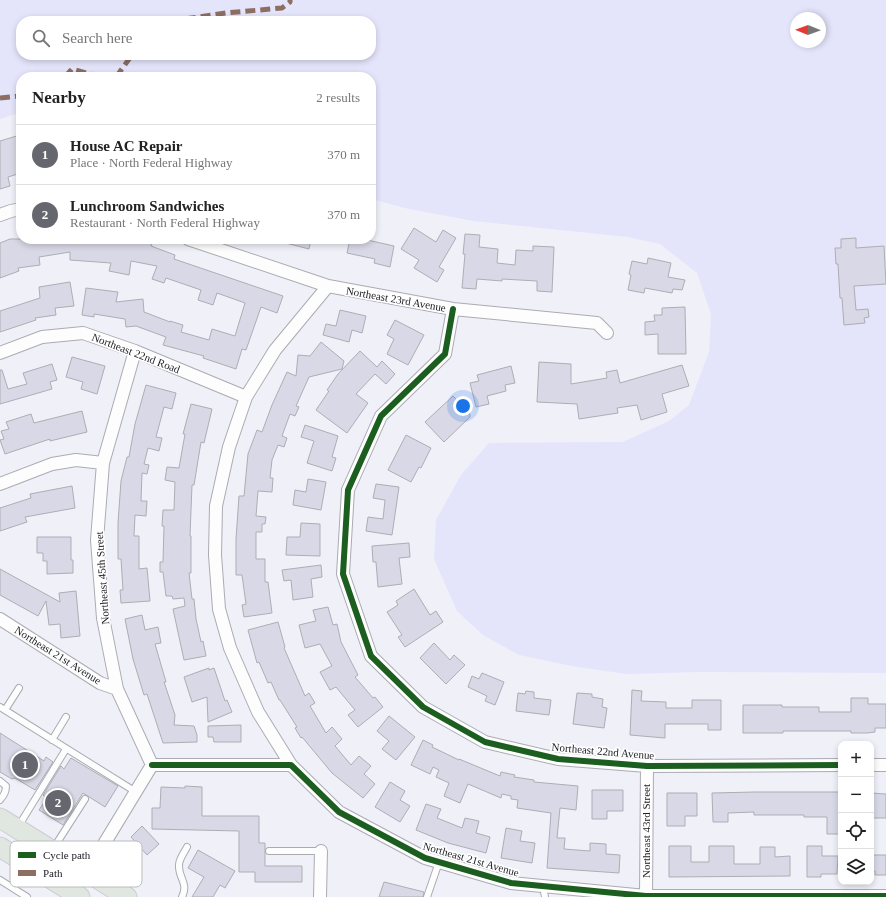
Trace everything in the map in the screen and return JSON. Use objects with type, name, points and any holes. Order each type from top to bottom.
[{"type":"main road","points":[[0,818],[38,841]]},
{"type":"main road","points":[[0,847],[10,854]]},
{"type":"main road","points":[[62,887],[80,897]]},
{"type":"main road","points":[[112,887],[128,897]]},
{"type":"street","points":[[0,215],[16,210]]},
{"type":"street","name":"Northeast 23rd Avenue","points":[[203,244],[328,286],[453,309],[596,323],[608,333]]},
{"type":"street","name":"Northeast 21st Avenue","points":[[328,286],[275,350],[246,397],[229,447],[216,506],[216,554],[219,609],[230,648],[258,712],[291,765],[339,812],[425,858],[544,891],[646,896],[886,896]]},
{"type":"street","name":"Northeast 22nd Avenue","points":[[453,309],[445,354],[381,416],[348,490],[343,574],[371,656],[423,707],[485,742],[558,759],[647,766],[838,765]]},
{"type":"street","name":"Northeast 22nd Road","points":[[0,353],[42,337],[83,333],[135,351],[246,397]]},
{"type":"street","name":"Northeast 45th Street","points":[[135,351],[103,463],[97,540],[103,618],[117,689],[152,765]]},
{"type":"street","points":[[0,484],[52,464],[76,460],[103,463]]},
{"type":"street","name":"Northeast 21st Avenue","points":[[0,619],[100,683],[117,689]]},
{"type":"street","points":[[106,841],[152,765],[291,765]]},
{"type":"street","points":[[874,765],[886,765]]},
{"type":"street","name":"Northeast 43rd Street","points":[[646,896],[647,766]]},
{"type":"street","points":[[320,897],[321,851]]},
{"type":"lane","points":[[19,688],[2,709],[136,792]]},
{"type":"lane","points":[[52,740],[66,717]]},
{"type":"lane","points":[[17,828],[66,749]]},
{"type":"lane","points":[[0,781],[6,786],[5,793],[0,800]]},
{"type":"lane","points":[[58,841],[85,799]]},
{"type":"lane","points":[[182,897],[185,890],[185,885],[179,866],[187,847]]},
{"type":"lane","points":[[269,851],[321,851]]},
{"type":"lane","points":[[427,897],[439,862]]},
{"type":"lane","points":[[0,880],[10,886]]},
{"type":"lane","points":[[11,887],[27,897]]},
{"type":"shaded area","points":[[0,0],[886,0],[886,673],[698,672],[626,674],[572,666],[519,655],[483,635],[457,611],[434,559],[436,520],[461,475],[489,443],[623,442],[669,421],[689,405],[709,352],[711,314],[697,273],[660,244],[628,237],[474,221],[409,209],[376,200],[376,72],[16,72],[16,114],[0,119]]},
{"type":"building","points":[[16,136],[16,175],[8,177],[10,186],[0,189],[0,141]]},
{"type":"building","points":[[414,228],[436,242],[443,230],[456,238],[439,267],[444,270],[437,282],[414,268],[419,260],[401,249]]},
{"type":"building","points":[[465,234],[480,235],[479,247],[498,249],[497,263],[515,265],[516,250],[533,251],[533,246],[554,247],[552,292],[537,291],[537,281],[502,279],[502,281],[477,279],[476,289],[462,288]]},
{"type":"building","points":[[856,238],[856,248],[884,246],[886,284],[854,286],[856,310],[868,309],[869,317],[864,318],[865,323],[844,325],[835,248],[841,248],[841,239]]},
{"type":"building","points":[[10,239],[16,239],[16,244],[152,244],[151,246],[175,255],[174,259],[283,296],[277,313],[261,307],[246,350],[242,349],[236,369],[203,358],[204,356],[163,345],[166,337],[136,326],[126,327],[125,319],[94,314],[94,317],[82,315],[86,288],[118,292],[116,302],[143,299],[144,312],[170,322],[183,325],[181,332],[209,340],[212,329],[235,336],[245,303],[217,293],[213,305],[198,300],[201,290],[166,278],[164,283],[152,279],[157,266],[131,261],[129,275],[109,271],[111,263],[70,260],[70,252],[39,257],[40,265],[18,268],[19,271],[0,278],[0,243]]},
{"type":"building","points":[[376,242],[394,246],[390,267],[374,263],[375,259],[347,253],[349,244],[376,244]]},
{"type":"building","points":[[290,244],[310,244],[309,249]]},
{"type":"building","points":[[648,258],[671,263],[668,277],[685,280],[682,290],[673,289],[672,293],[645,288],[644,293],[628,290],[632,261],[647,264]]},
{"type":"building","points":[[70,282],[74,306],[55,308],[56,315],[35,318],[36,320],[0,332],[0,311],[40,298],[39,287]]},
{"type":"building","points":[[685,307],[686,354],[658,354],[658,334],[645,335],[645,322],[655,321],[654,315],[662,315],[662,308]]},
{"type":"building","points":[[340,310],[366,316],[362,333],[352,330],[349,342],[323,335],[326,324],[336,326]]},
{"type":"building","points":[[395,320],[424,335],[408,365],[387,354],[394,339],[387,335]]},
{"type":"building","points":[[321,342],[344,361],[342,369],[309,377],[296,406],[299,407],[295,416],[290,414],[282,436],[287,438],[284,447],[278,445],[272,460],[270,478],[273,478],[272,492],[258,491],[256,516],[266,517],[265,524],[262,524],[262,532],[256,532],[256,559],[265,559],[265,582],[268,582],[272,613],[244,617],[242,605],[246,604],[242,575],[236,575],[236,539],[239,496],[244,496],[248,454],[257,430],[262,432],[287,372],[296,376],[298,355],[310,356]]},
{"type":"building","points":[[360,351],[377,367],[382,361],[395,374],[386,384],[375,374],[356,394],[368,403],[347,433],[316,410],[338,374]]},
{"type":"building","points":[[72,357],[105,366],[97,394],[81,389],[83,382],[66,377]]},
{"type":"building","points":[[539,362],[571,364],[571,384],[607,378],[606,372],[617,370],[620,383],[682,365],[689,386],[662,394],[667,412],[641,420],[637,405],[617,408],[618,413],[579,419],[577,404],[537,402]]},
{"type":"building","points":[[52,364],[57,380],[50,382],[52,389],[0,404],[0,370],[2,370],[8,389],[27,384],[23,373]]},
{"type":"building","points":[[511,366],[515,383],[505,385],[506,391],[487,396],[489,404],[476,407],[470,383],[479,381],[477,375]]},
{"type":"building","points":[[146,385],[176,393],[172,409],[164,407],[156,437],[162,438],[159,451],[148,448],[144,464],[149,465],[147,474],[142,473],[141,501],[147,501],[146,516],[135,515],[134,536],[139,536],[139,569],[147,568],[150,601],[121,603],[120,590],[123,590],[121,559],[118,559],[118,523],[121,481],[127,457],[129,457],[135,424]]},
{"type":"building","points":[[453,396],[470,414],[470,417],[444,442],[425,422]]},
{"type":"building","points":[[191,404],[212,409],[204,443],[201,442],[194,485],[192,485],[190,536],[191,573],[189,573],[196,619],[206,656],[184,660],[173,609],[185,606],[184,598],[173,599],[172,596],[166,596],[163,572],[160,572],[160,562],[163,562],[163,510],[174,510],[175,482],[165,480],[167,467],[179,468],[185,434],[183,434]]},
{"type":"building","points":[[82,411],[87,432],[50,441],[50,439],[5,454],[0,440],[4,439],[1,431],[9,429],[6,422],[31,414],[34,423]]},
{"type":"building","points":[[305,425],[338,436],[332,457],[336,458],[332,471],[307,463],[314,441],[301,437]]},
{"type":"building","points":[[406,435],[431,448],[421,468],[419,467],[411,482],[388,470]]},
{"type":"building","points":[[308,479],[326,482],[321,510],[293,505],[295,490],[306,492]]},
{"type":"building","points":[[376,484],[399,487],[392,535],[366,531],[368,517],[383,519],[385,500],[373,498]]},
{"type":"building","points":[[72,486],[75,508],[25,517],[27,522],[0,531],[0,508],[31,498],[30,494]]},
{"type":"building","points":[[301,523],[320,524],[320,556],[286,555],[287,537],[300,537]]},
{"type":"building","points":[[37,537],[71,537],[71,560],[73,560],[73,573],[47,574],[47,561],[43,561],[43,553],[37,553]]},
{"type":"building","points":[[409,543],[410,557],[399,558],[402,584],[378,587],[376,562],[373,562],[372,546]]},
{"type":"building","points":[[321,565],[322,577],[311,579],[313,597],[293,600],[291,580],[284,581],[282,570]]},
{"type":"building","points":[[0,569],[60,602],[59,593],[76,591],[80,636],[61,638],[60,624],[49,625],[46,601],[38,616],[0,595]]},
{"type":"building","points":[[414,589],[430,615],[436,611],[443,622],[405,647],[398,637],[402,635],[387,612],[398,605],[396,601]]},
{"type":"building","points":[[328,607],[333,625],[337,624],[341,642],[358,675],[355,677],[383,707],[358,727],[348,715],[355,710],[336,687],[330,690],[320,672],[332,666],[320,644],[305,648],[299,625],[316,621],[313,610]]},
{"type":"building","points":[[142,615],[145,630],[158,627],[161,643],[155,644],[166,682],[164,682],[175,715],[174,725],[194,726],[197,735],[197,742],[163,743],[147,694],[144,695],[133,659],[125,619]]},
{"type":"building","points":[[278,622],[284,648],[305,696],[309,693],[315,703],[310,706],[326,733],[332,727],[342,739],[335,746],[351,765],[359,756],[371,766],[364,774],[375,784],[363,798],[332,773],[302,737],[301,738],[295,728],[297,727],[279,700],[271,682],[268,683],[259,662],[257,663],[248,630]]},
{"type":"building","points":[[434,643],[450,660],[454,655],[465,665],[446,684],[420,658]]},
{"type":"building","points":[[209,668],[209,670],[214,668],[225,701],[227,700],[232,712],[208,722],[207,697],[192,702],[184,677]]},
{"type":"building","points":[[482,673],[504,682],[495,705],[485,701],[487,696],[468,687],[472,676],[479,679]]},
{"type":"building","points":[[632,690],[642,691],[641,701],[666,702],[666,708],[692,708],[692,700],[721,700],[721,730],[708,730],[708,724],[665,724],[665,738],[630,735]]},
{"type":"building","points":[[526,691],[534,692],[534,698],[551,700],[549,715],[516,711],[518,693],[525,694]]},
{"type":"building","points":[[577,693],[592,694],[592,697],[603,699],[602,707],[607,708],[604,728],[573,724]]},
{"type":"building","points":[[851,698],[868,698],[868,704],[886,704],[886,728],[875,728],[875,732],[867,733],[851,733],[851,731],[783,731],[783,733],[743,733],[743,705],[819,707],[819,712],[851,712]]},
{"type":"building","points":[[389,716],[415,737],[396,760],[382,749],[389,741],[377,731]]},
{"type":"building","points":[[241,725],[241,742],[214,742],[213,737],[208,737],[208,726]]},
{"type":"building","points":[[0,733],[44,761],[46,757],[53,762],[35,790],[15,778],[12,779],[0,772]]},
{"type":"building","points":[[423,740],[433,745],[432,747],[459,760],[500,776],[501,772],[515,775],[514,777],[534,780],[534,782],[578,786],[576,810],[560,808],[557,838],[565,838],[564,849],[590,851],[590,843],[606,844],[606,854],[620,855],[619,873],[547,868],[551,813],[517,808],[518,800],[511,799],[511,796],[502,794],[501,798],[468,784],[460,803],[444,796],[449,783],[436,777],[439,770],[433,767],[430,774],[411,765]]},
{"type":"building","points":[[71,758],[118,786],[105,807],[83,793],[63,825],[39,810],[47,798],[43,795],[61,766],[64,769]]},
{"type":"building","points":[[390,782],[405,791],[400,800],[410,806],[400,822],[375,807]]},
{"type":"building","points":[[185,786],[202,787],[202,816],[259,816],[259,843],[265,843],[265,866],[302,866],[302,882],[255,882],[255,872],[239,872],[239,831],[152,829],[152,808],[160,808],[161,787],[185,788]]},
{"type":"building","points":[[592,790],[623,790],[623,811],[607,811],[607,819],[592,819]]},
{"type":"building","points":[[838,792],[838,834],[827,834],[827,817],[804,817],[804,815],[754,815],[754,812],[728,813],[728,822],[713,822],[712,793]]},
{"type":"building","points":[[667,793],[697,793],[697,816],[685,816],[685,826],[667,826]]},
{"type":"building","points":[[874,793],[886,794],[886,818],[874,818]]},
{"type":"building","points":[[426,804],[441,809],[437,818],[462,828],[465,818],[479,821],[476,833],[490,837],[486,853],[448,843],[416,830]]},
{"type":"building","points":[[142,826],[159,844],[147,855],[142,849],[142,841],[135,841],[131,837]]},
{"type":"building","points":[[506,828],[522,831],[520,841],[535,843],[532,863],[501,858]]},
{"type":"building","points":[[669,846],[691,846],[691,862],[709,862],[709,846],[734,846],[734,864],[760,864],[760,847],[775,847],[775,857],[790,856],[790,876],[669,877]]},
{"type":"building","points":[[807,846],[822,846],[822,856],[838,856],[837,874],[821,874],[821,877],[807,877]]},
{"type":"building","points":[[198,850],[235,871],[225,888],[220,885],[213,897],[192,897],[204,877],[188,868]]},
{"type":"building","points":[[874,855],[886,855],[886,875],[875,875]]},
{"type":"building","points":[[384,882],[424,892],[423,897],[379,897]]},
{"type":"marked path","points":[[205,16],[282,8],[290,2],[290,0]]},
{"type":"marked path","points":[[120,72],[128,60]]},
{"type":"marked path","points":[[69,72],[72,69],[83,72]]},
{"type":"marked path","points":[[0,98],[16,96]]},
{"type":"cycle path","points":[[453,309],[445,354],[381,416],[348,490],[343,574],[371,656],[423,707],[485,742],[558,759],[647,766],[838,765]]},
{"type":"cycle path","points":[[152,765],[291,765],[339,812],[425,858],[511,883],[646,896],[886,896]]},
{"type":"place","name":"House AC Repair","points":[[25,765]]},
{"type":"place","name":"Lunchroom Sandwiches","points":[[58,803]]}]
